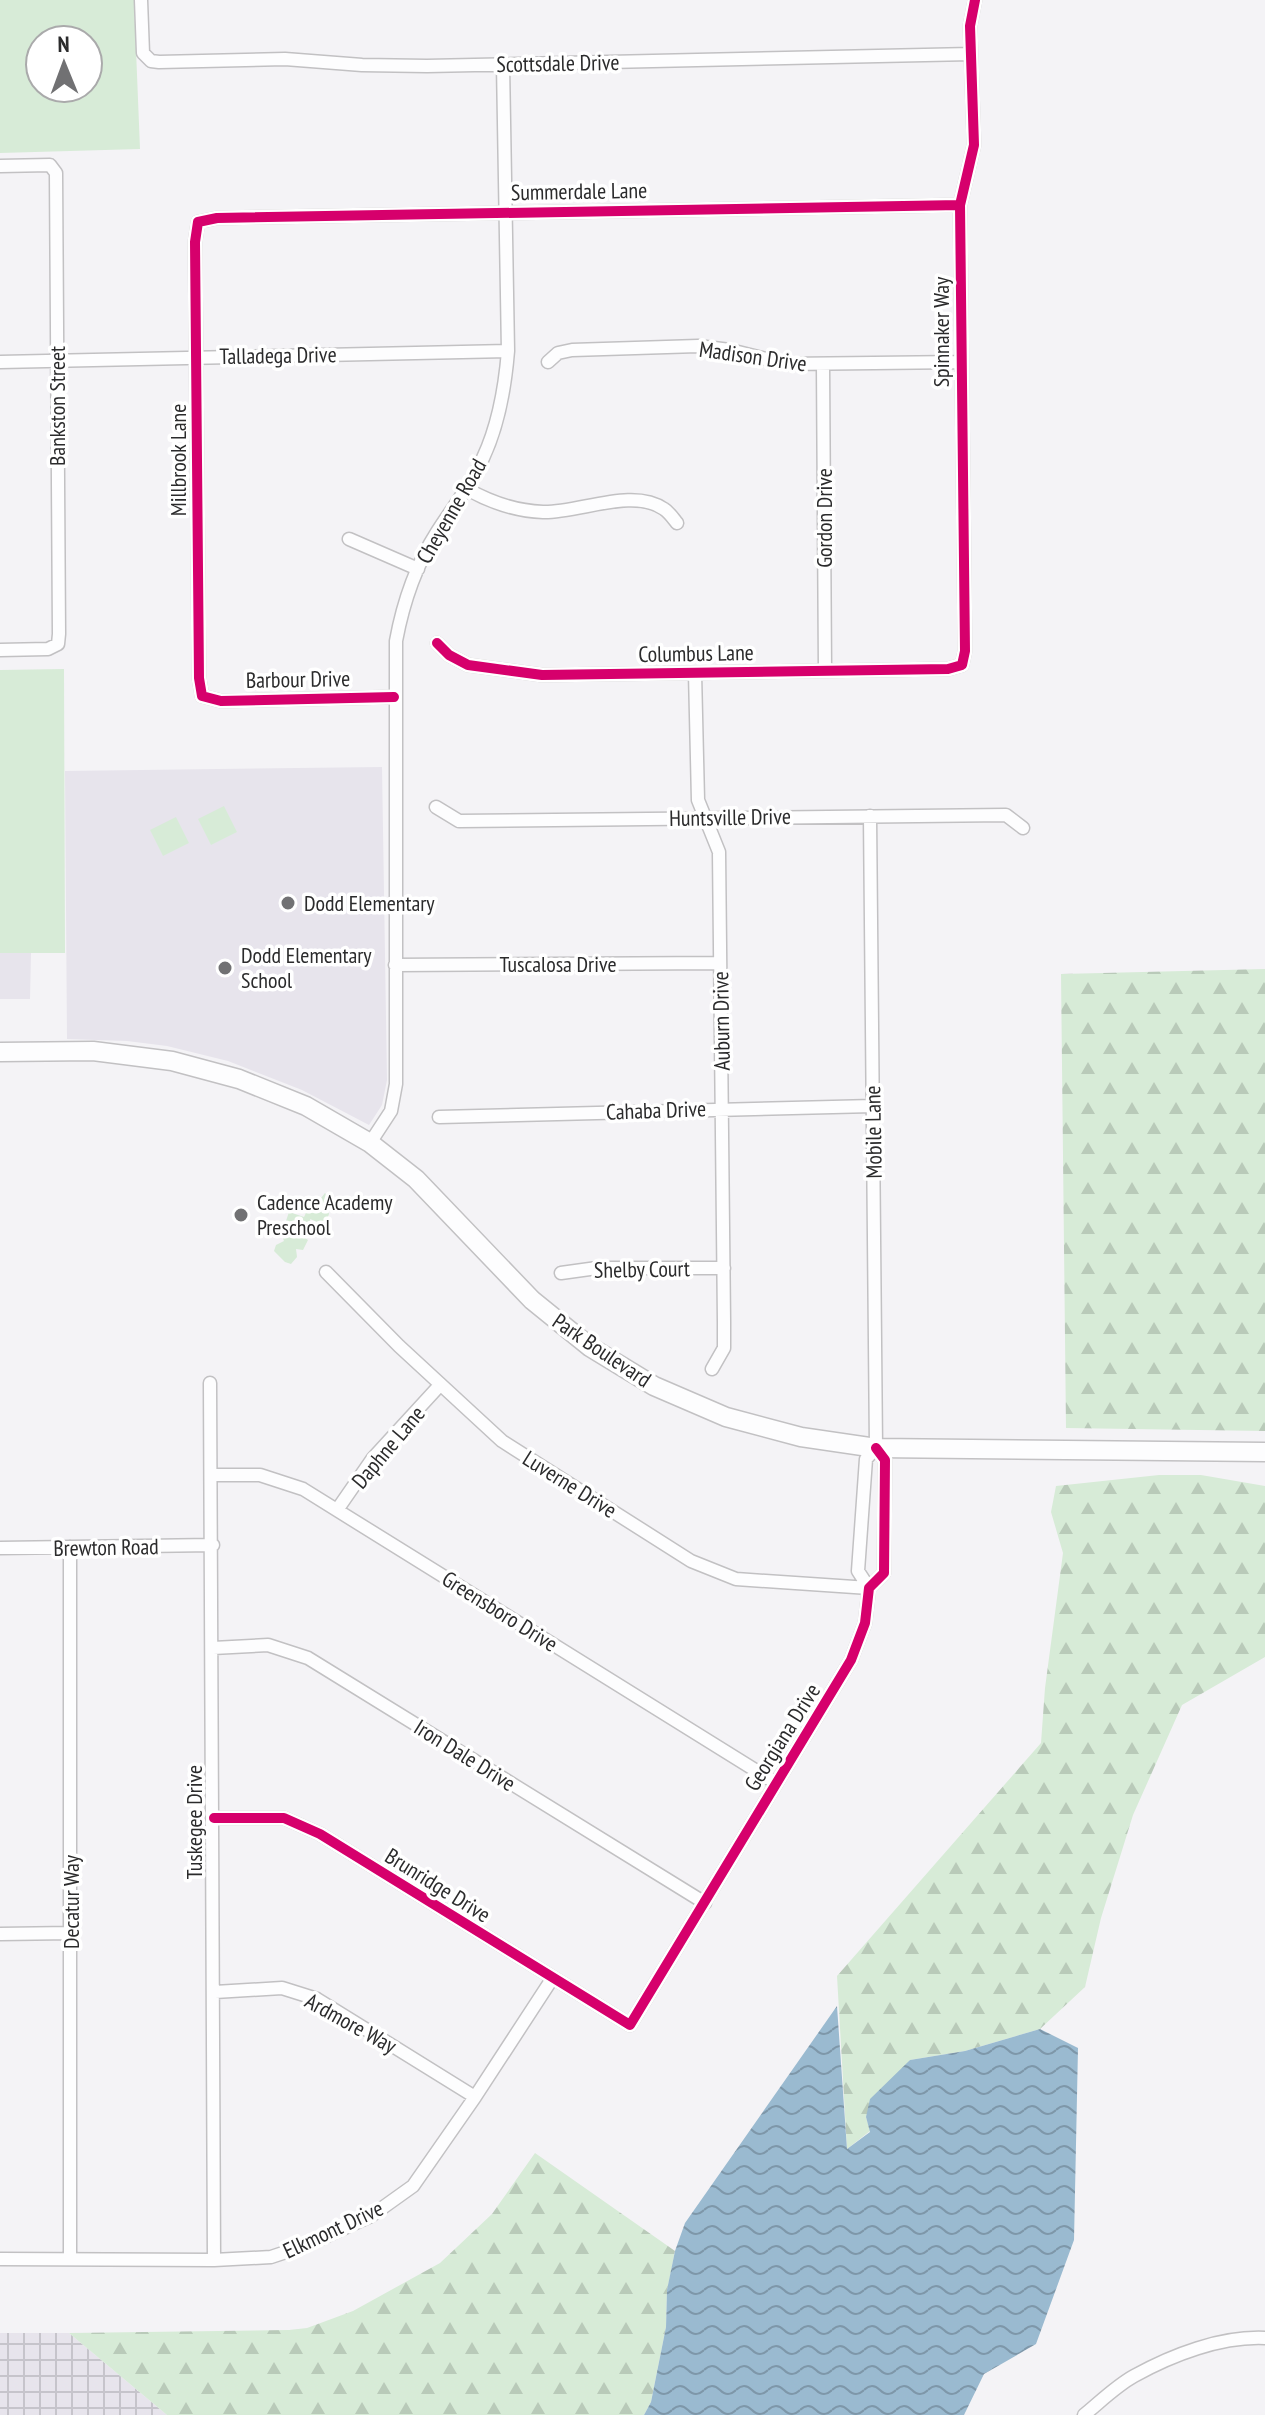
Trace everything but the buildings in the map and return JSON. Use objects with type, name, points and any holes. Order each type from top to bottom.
[{"type":"main road","name":"Park Boulevard","points":[[6,1053],[106,1052],[172,1061],[262,1087],[306,1106],[370,1143],[435,1198],[542,1309],[612,1362],[674,1396],[726,1417],[801,1437],[876,1448],[1265,1452]]},
{"type":"street","name":"Scottsdale Drive","points":[[141,0],[142,45],[146,58],[159,62],[285,59],[362,65],[503,65],[971,54]]},
{"type":"street","name":"Spinnaker Way","points":[[962,665],[965,651],[960,205],[974,145],[970,26],[975,0]]},
{"type":"street","name":"Cheyenne Road","points":[[370,1143],[391,1111],[395,1098],[396,641],[402,609],[418,569],[435,535],[467,489],[497,423],[505,389],[508,351],[503,65]]},
{"type":"street","name":"Bankston Street","points":[[0,166],[42,165],[54,168],[57,178],[58,644],[48,649],[0,650]]},
{"type":"street","name":"Summerdale Lane","points":[[198,222],[217,218],[960,205]]},
{"type":"street","name":"Millbrook Lane","points":[[198,222],[195,242],[199,678],[202,696]]},
{"type":"street","name":"Madison Drive","points":[[548,362],[558,353],[572,350],[698,346],[730,350],[786,364],[961,362]]},
{"type":"street","name":"Talladega Drive","points":[[0,362],[508,351]]},
{"type":"street","name":"Gordon Drive","points":[[823,365],[825,671]]},
{"type":"street","points":[[467,489],[507,506],[542,512],[576,510],[612,501],[638,501],[663,508],[677,523]]},
{"type":"street","points":[[349,539],[418,569]]},
{"type":"street","name":"Columbus Lane","points":[[437,643],[449,655],[468,665],[542,675],[948,669],[962,665]]},
{"type":"street","name":"Auburn Drive","points":[[695,673],[698,800],[719,852],[724,1348],[712,1369]]},
{"type":"street","name":"Barbour Drive","points":[[202,696],[221,701],[394,697]]},
{"type":"street","name":"Huntsville Drive","points":[[436,807],[459,821],[1006,815],[1023,828]]},
{"type":"street","name":"Mobile Lane","points":[[870,816],[876,1448]]},
{"type":"street","name":"Tuscalosa Drive","points":[[395,965],[720,963]]},
{"type":"street","name":"Cahaba Drive","points":[[439,1117],[873,1106]]},
{"type":"street","name":"Shelby Court","points":[[561,1273],[597,1268],[724,1268]]},
{"type":"street","name":"Luverne Drive","points":[[326,1272],[440,1385],[502,1441],[691,1561],[736,1579],[869,1588]]},
{"type":"street","name":"Tuskegee Drive","points":[[210,1383],[214,2260]]},
{"type":"street","name":"Daphne Lane","points":[[337,1510],[373,1458],[440,1385]]},
{"type":"street","name":"Georgiana Drive","points":[[630,2025],[851,1660],[865,1623],[869,1588],[884,1573],[885,1460],[876,1448],[866,1459],[858,1571],[869,1588]]},
{"type":"street","name":"Greensboro Drive","points":[[212,1475],[260,1475],[303,1489],[776,1783]]},
{"type":"street","name":"Brewton Road","points":[[0,1548],[213,1545]]},
{"type":"street","name":"Decatur Way","points":[[70,1547],[70,2258]]},
{"type":"street","name":"Iron Dale Drive","points":[[213,1648],[268,1645],[308,1658],[705,1903]]},
{"type":"street","name":"Brunridge Drive","points":[[214,1818],[284,1818],[320,1834],[630,2025]]},
{"type":"street","points":[[0,1934],[71,1933]]},
{"type":"street","name":"Elkmont Drive","points":[[0,2259],[214,2260],[271,2257],[307,2245],[371,2216],[413,2186],[552,1979]]},
{"type":"street","name":"Ardmore Way","points":[[215,1992],[282,1988],[317,1999],[475,2097]]},
{"type":"street","points":[[1084,2415],[1132,2377],[1192,2350],[1247,2337],[1265,2338]]},
{"type":"shaded area","name":"Dodd Elementary School","points":[[382,767],[387,1080],[382,1105],[369,1125],[302,1090],[228,1061],[167,1046],[67,1039],[65,771]]},
{"type":"shaded area","points":[[0,953],[31,953],[30,999],[0,999]]},
{"type":"shaded area","points":[[0,2333],[69,2333],[167,2415],[0,2415]]},
{"type":"green space","points":[[0,0],[134,0],[140,149],[0,153]]},
{"type":"green space","points":[[64,669],[65,953],[0,953],[0,670]]},
{"type":"green space","points":[[224,806],[237,832],[211,845],[198,819]]},
{"type":"green space","points":[[176,817],[189,843],[163,856],[150,830]]},
{"type":"green space","points":[[1265,969],[1265,1431],[1066,1428],[1061,974]]},
{"type":"green space","points":[[325,1193],[331,1201],[325,1225],[310,1219],[308,1230],[288,1224],[289,1212],[304,1217]]},
{"type":"green space","points":[[290,1226],[308,1240],[303,1250],[296,1249],[297,1257],[291,1264],[274,1251],[276,1245],[284,1241],[282,1236]]},
{"type":"green space","points":[[1159,1475],[1201,1475],[1265,1486],[1265,1657],[1182,1705],[1133,1815],[1101,1918],[1085,1987],[1040,2029],[965,2051],[910,2060],[866,2117],[870,2131],[847,2149],[837,1976],[1041,1743],[1063,1553],[1051,1512],[1056,1486]]},
{"type":"green space","points":[[535,2153],[675,2251],[667,2291],[666,2327],[651,2402],[644,2415],[167,2415],[69,2333],[289,2330],[307,2328],[353,2311],[440,2263],[492,2214]]},
{"type":"water","points":[[837,2006],[847,2149],[870,2132],[866,2117],[870,2099],[910,2060],[965,2051],[1040,2029],[1078,2048],[1074,2240],[1036,2344],[984,2374],[964,2415],[644,2415],[651,2402],[666,2327],[667,2290],[685,2223]]},
{"type":"cycle path","points":[[437,643],[449,655],[468,665],[542,675],[948,669],[962,665],[965,651],[960,205],[974,145],[970,26],[975,0]]},
{"type":"cycle path","points":[[394,697],[221,701],[202,696],[199,678],[195,242],[198,222],[217,218],[960,205]]},
{"type":"cycle path","points":[[214,1818],[284,1818],[320,1834],[630,2025],[851,1660],[865,1623],[869,1588],[884,1573],[885,1460],[876,1448]]},
{"type":"place","name":"Dodd Elementary","points":[[288,903]]},
{"type":"place","name":"Dodd Elementary School","points":[[225,968]]},
{"type":"place","name":"Cadence Academy Preschool","points":[[241,1215]]}]
